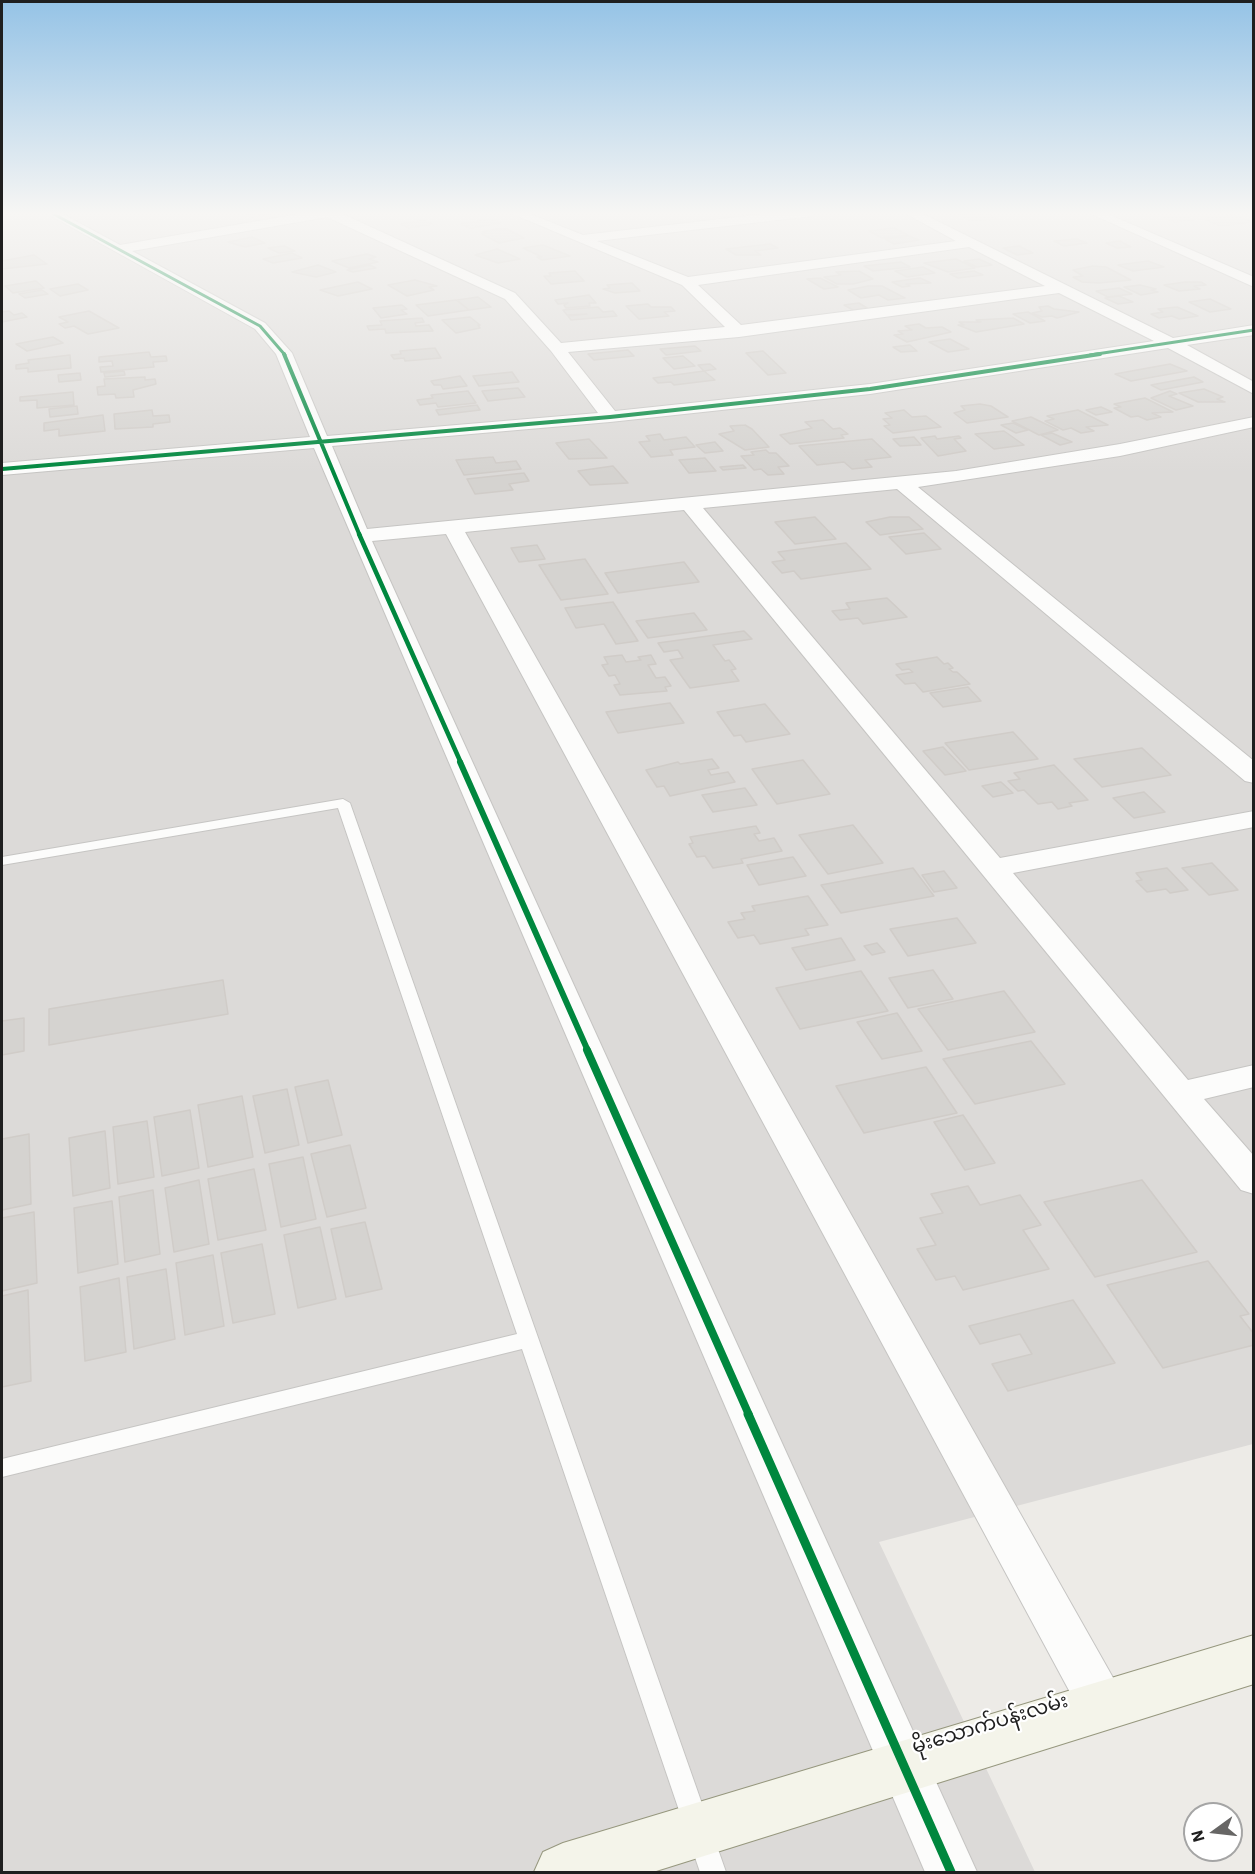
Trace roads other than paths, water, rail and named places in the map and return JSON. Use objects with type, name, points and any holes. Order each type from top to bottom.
[{"type":"street","points":[[209,299],[266,331],[284,353],[360,536],[951,1872]]},
{"type":"street","points":[[513,299],[557,348],[610,417]]},
{"type":"street","points":[[705,299],[739,332]]},
{"type":"street","points":[[557,348],[739,332],[976,299]]},
{"type":"street","points":[[1083,299],[1254,389]]},
{"type":"street","points":[[2,469],[319,440],[610,417],[870,389],[1254,330]]},
{"type":"street","points":[[360,536],[956,477],[1119,450],[1254,422]]},
{"type":"street","points":[[902,483],[1254,774]]},
{"type":"street","points":[[690,505],[1254,1181]]},
{"type":"street","points":[[453,528],[1103,1706]]},
{"type":"street","points":[[992,867],[1254,819]]},
{"type":"street","points":[[1180,1093],[1254,1076]]},
{"type":"street","name":"မိုးသောက်ပန်းလမ်း","points":[[563,1872],[706,1852],[905,1767],[1254,1659]]},
{"type":"lane","points":[[2,861],[343,803],[706,1852]]},
{"type":"lane","points":[[2,1468],[529,1339]]}]
